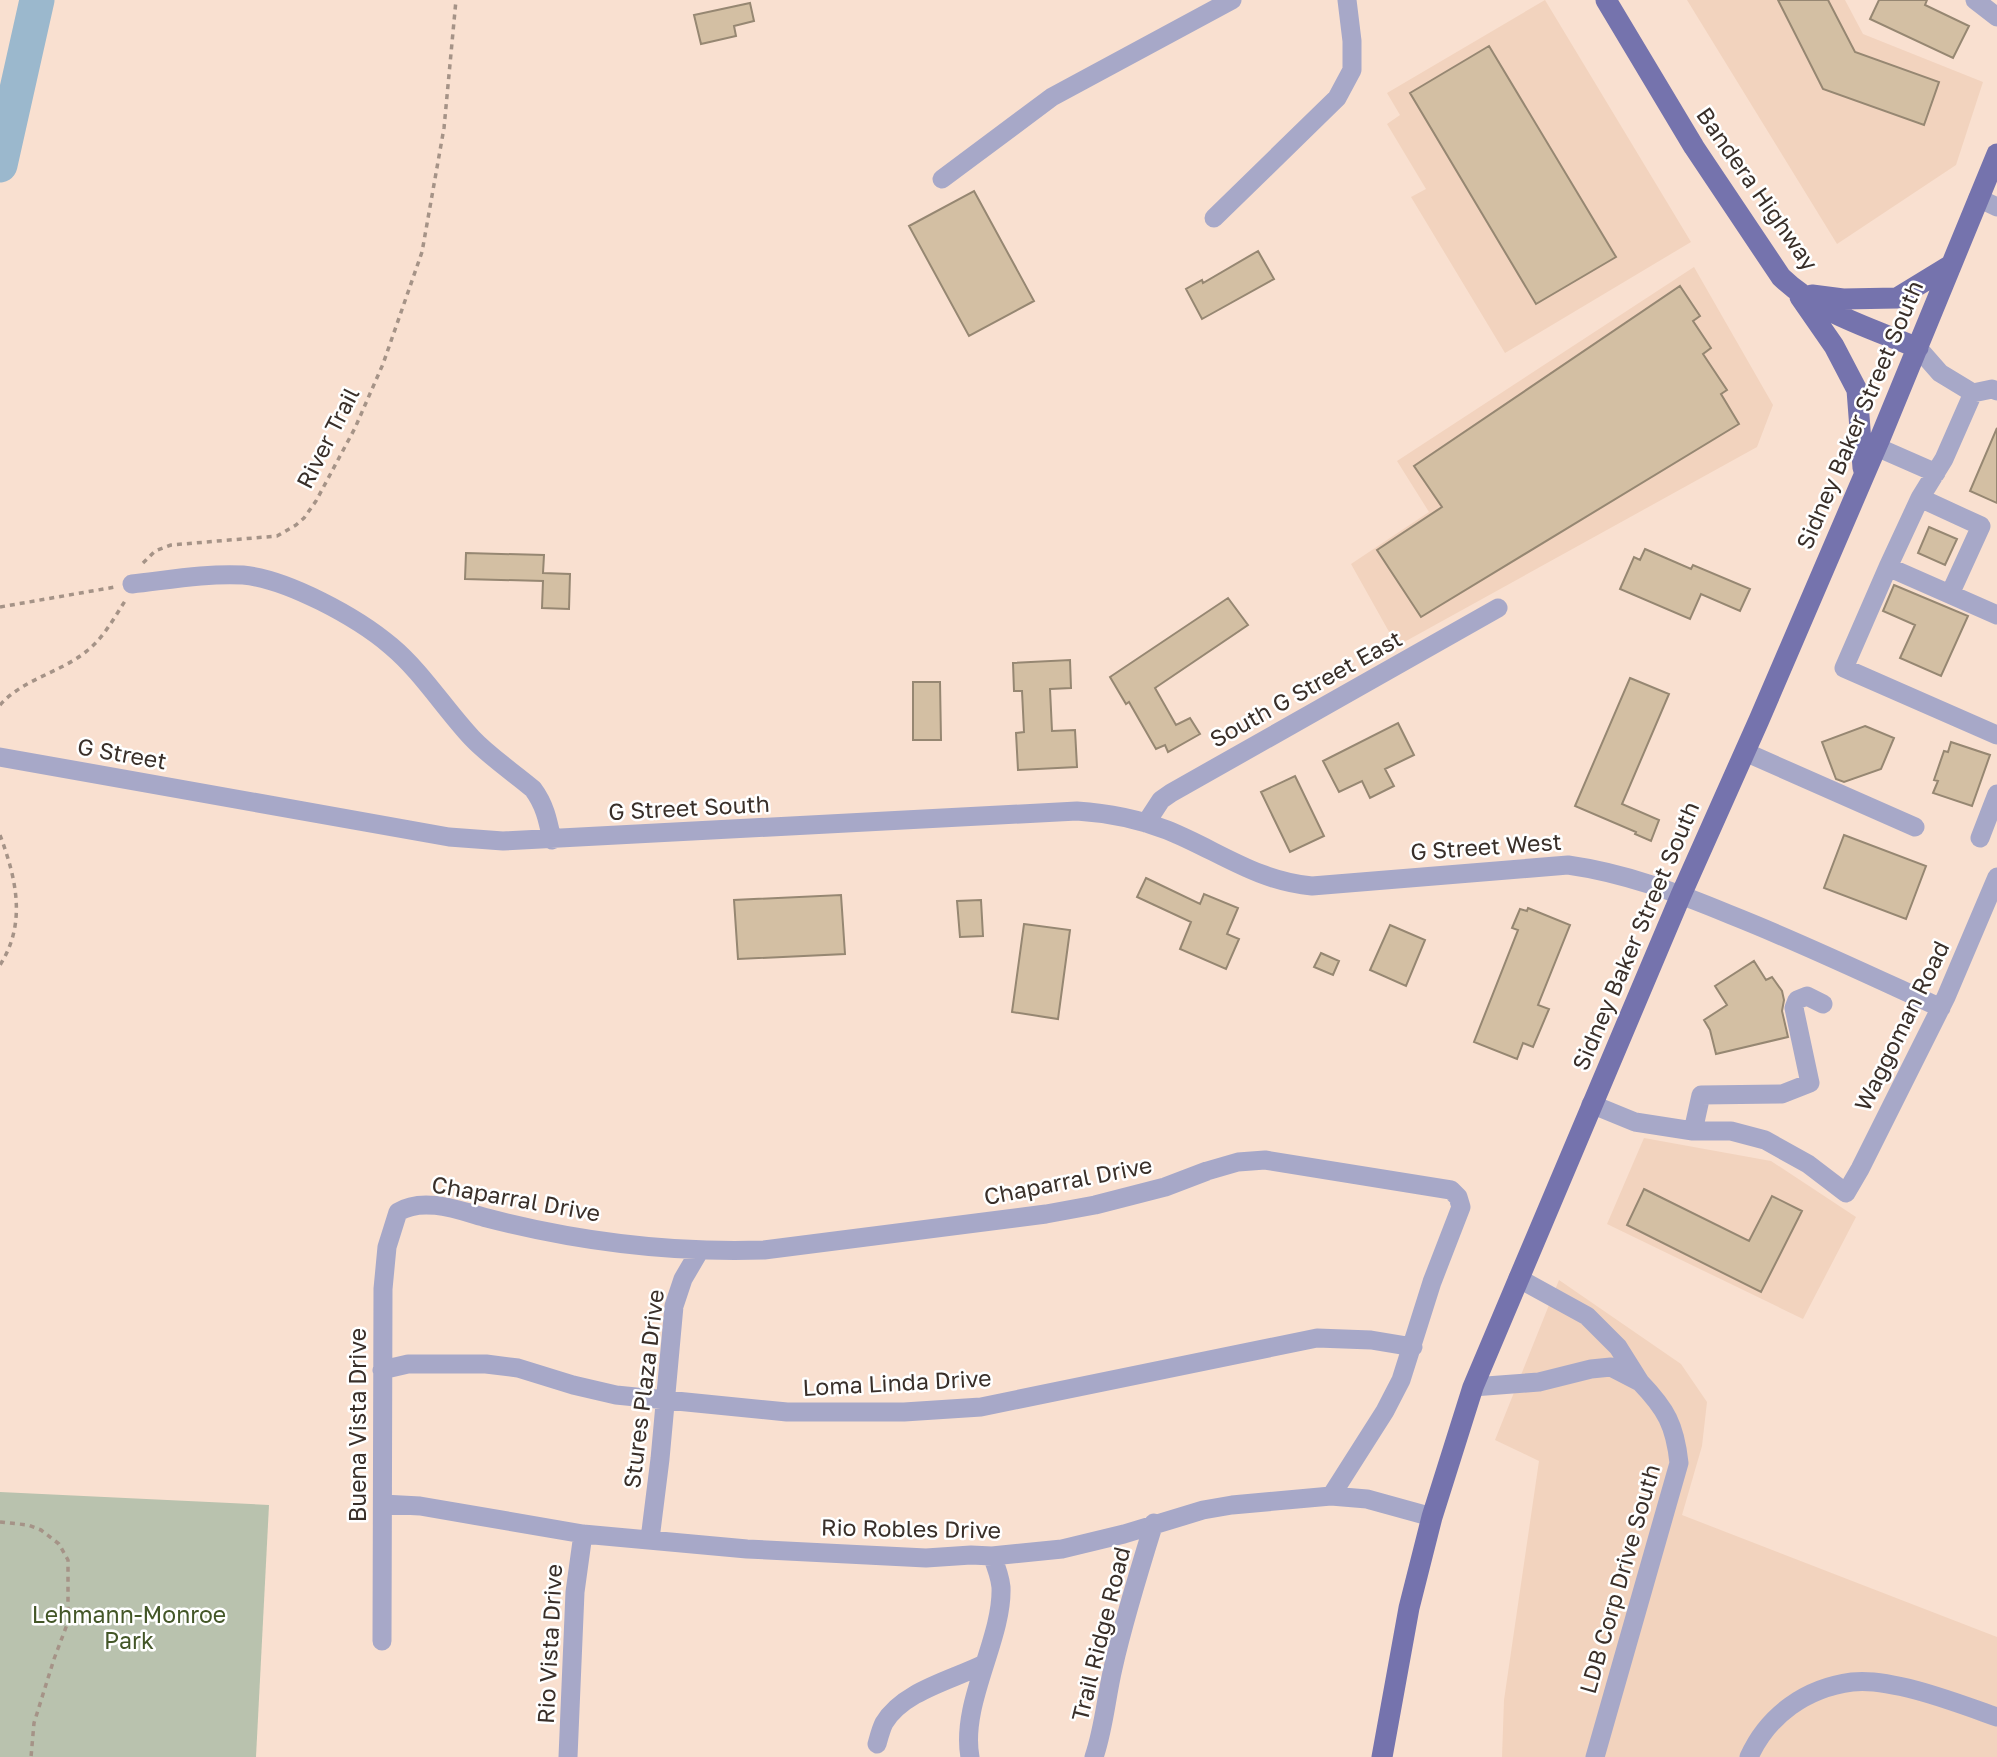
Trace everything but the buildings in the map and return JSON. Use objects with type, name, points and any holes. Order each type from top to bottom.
[{"type":"main road","name":"Bandera Highway","points":[[1606,0],[1694,147],[1781,277],[1814,304],[1918,348]]},
{"type":"main road","name":"Sidney Baker Street South","points":[[1382,1757],[1409,1608],[1432,1517],[1473,1387],[1591,1104],[1863,477],[1869,443],[1918,348],[1951,265],[1987,203],[1997,154]]},
{"type":"main road","points":[[1797,292],[1843,299],[1897,298],[1951,265]]},
{"type":"main road","points":[[1797,292],[1834,346],[1857,390],[1869,443]]},
{"type":"street","points":[[943,179],[1052,97],[1232,0]]},
{"type":"street","points":[[1214,218],[1337,98],[1352,70],[1347,0]]},
{"type":"street","points":[[1975,0],[1997,17]]},
{"type":"street","points":[[1918,348],[1940,373],[1973,393],[1993,389],[1997,391]]},
{"type":"street","points":[[1973,393],[1944,459],[1920,498],[1843,668],[1997,735]]},
{"type":"street","points":[[1869,443],[1936,473]]},
{"type":"street","points":[[1920,498],[1989,523],[1950,594]]},
{"type":"street","points":[[1888,567],[1997,615]]},
{"type":"street","points":[[132,584],[244,575],[270,580],[300,592],[349,618],[391,646],[472,738],[533,789],[546,812],[552,840]]},
{"type":"street","name":"South G Street East","points":[[1146,823],[1161,800],[1171,793],[1498,608]]},
{"type":"street","points":[[1745,752],[1915,827]]},
{"type":"street","name":"G Street","points":[[0,757],[236,799]]},
{"type":"street","points":[[1980,838],[1997,794]]},
{"type":"street","name":"G Street South","points":[[236,799],[449,837],[503,841],[1064,811],[1104,813],[1146,823]]},
{"type":"street","name":"G Street West","points":[[1146,823],[1167,830],[1258,874],[1312,886],[1568,865],[1615,873],[1681,895],[1764,928],[1941,1008]]},
{"type":"street","name":"Waggoman Road","points":[[1693,1131],[1731,1131],[1765,1140],[1808,1164],[1846,1193],[1941,1008],[1996,880]]},
{"type":"street","points":[[1591,1104],[1634,1122],[1693,1131],[1701,1095],[1782,1094],[1810,1083],[1794,1008],[1797,1000],[1807,996],[1823,1004]]},
{"type":"street","name":"Chaparral Drive","points":[[398,1212],[427,1205],[510,1224],[674,1249],[764,1250],[1046,1214],[1096,1205],[1165,1187],[1238,1162],[1265,1160],[1451,1190],[1458,1197],[1461,1207],[1432,1282],[1401,1380],[1385,1411],[1331,1496]]},
{"type":"street","name":"Buena Vista Drive","points":[[382,1641],[383,1289],[387,1247],[398,1212]]},
{"type":"street","name":"Stures Plaza Drive","points":[[650,1539],[674,1306],[683,1279],[700,1250]]},
{"type":"street","name":"LDB Corp Drive South","points":[[1518,1278],[1587,1316],[1618,1346],[1640,1382],[1662,1404],[1673,1426],[1679,1463],[1595,1757]]},
{"type":"street","name":"Loma Linda Drive","points":[[382,1370],[408,1364],[486,1364],[518,1368],[616,1395],[745,1409],[827,1414],[981,1407],[1317,1338],[1359,1339],[1412,1347]]},
{"type":"street","name":"LDB Corp Drive South","points":[[1473,1387],[1539,1382],[1591,1369],[1611,1367],[1640,1382]]},
{"type":"street","name":"Rio Robles Drive","points":[[383,1504],[420,1506],[583,1534],[796,1552],[926,1558],[992,1556],[1086,1545],[1203,1510],[1331,1496],[1367,1499],[1432,1517]]},
{"type":"street","name":"Trail Ridge Road","points":[[1094,1757],[1102,1734],[1113,1665],[1154,1524]]},
{"type":"street","name":"Rio Vista Drive","points":[[568,1757],[575,1592],[583,1534]]},
{"type":"street","points":[[970,1757],[970,1727],[999,1612],[1000,1579],[992,1556]]},
{"type":"street","points":[[877,1744],[884,1724],[898,1706],[914,1694],[984,1664]]},
{"type":"street","points":[[1749,1757],[1756,1740],[1780,1712],[1801,1698],[1853,1682],[1886,1684],[1954,1702],[1997,1717]]},
{"type":"street","points":[[1102,1734],[1110,1757]]},
{"type":"path","name":"River Trail","points":[[0,705],[19,688],[88,650],[126,600],[148,556],[163,547],[277,536],[304,518],[316,501],[355,428],[383,364],[422,252],[444,128],[457,0]]},
{"type":"path","points":[[0,607],[109,587]]},
{"type":"path","points":[[0,835],[13,871],[18,897],[11,943],[0,965]]},
{"type":"path","points":[[0,1522],[28,1525],[41,1530],[59,1544],[68,1560],[67,1628],[54,1659],[34,1723],[31,1757]]},
{"type":"shaded area","points":[[1545,0],[1691,242],[1505,353],[1411,197],[1426,189],[1387,124],[1400,115],[1387,93]]},
{"type":"shaded area","points":[[1687,0],[1845,0],[1863,34],[1983,82],[1956,165],[1837,244]]},
{"type":"shaded area","points":[[1694,267],[1773,405],[1757,447],[1397,646],[1351,564],[1429,512],[1397,461]]},
{"type":"shaded area","points":[[1644,1138],[1771,1161],[1856,1217],[1803,1319],[1607,1224]]},
{"type":"shaded area","points":[[1559,1280],[1681,1364],[1707,1402],[1702,1446],[1682,1515],[1997,1637],[1997,1757],[1502,1757],[1504,1700],[1539,1461],[1495,1440]]},
{"type":"green space","name":"Lehmann-Monroe Park","points":[[0,1492],[269,1505],[256,1757],[0,1757]]},
{"type":"waterway","points":[[0,165],[37,0]]}]
